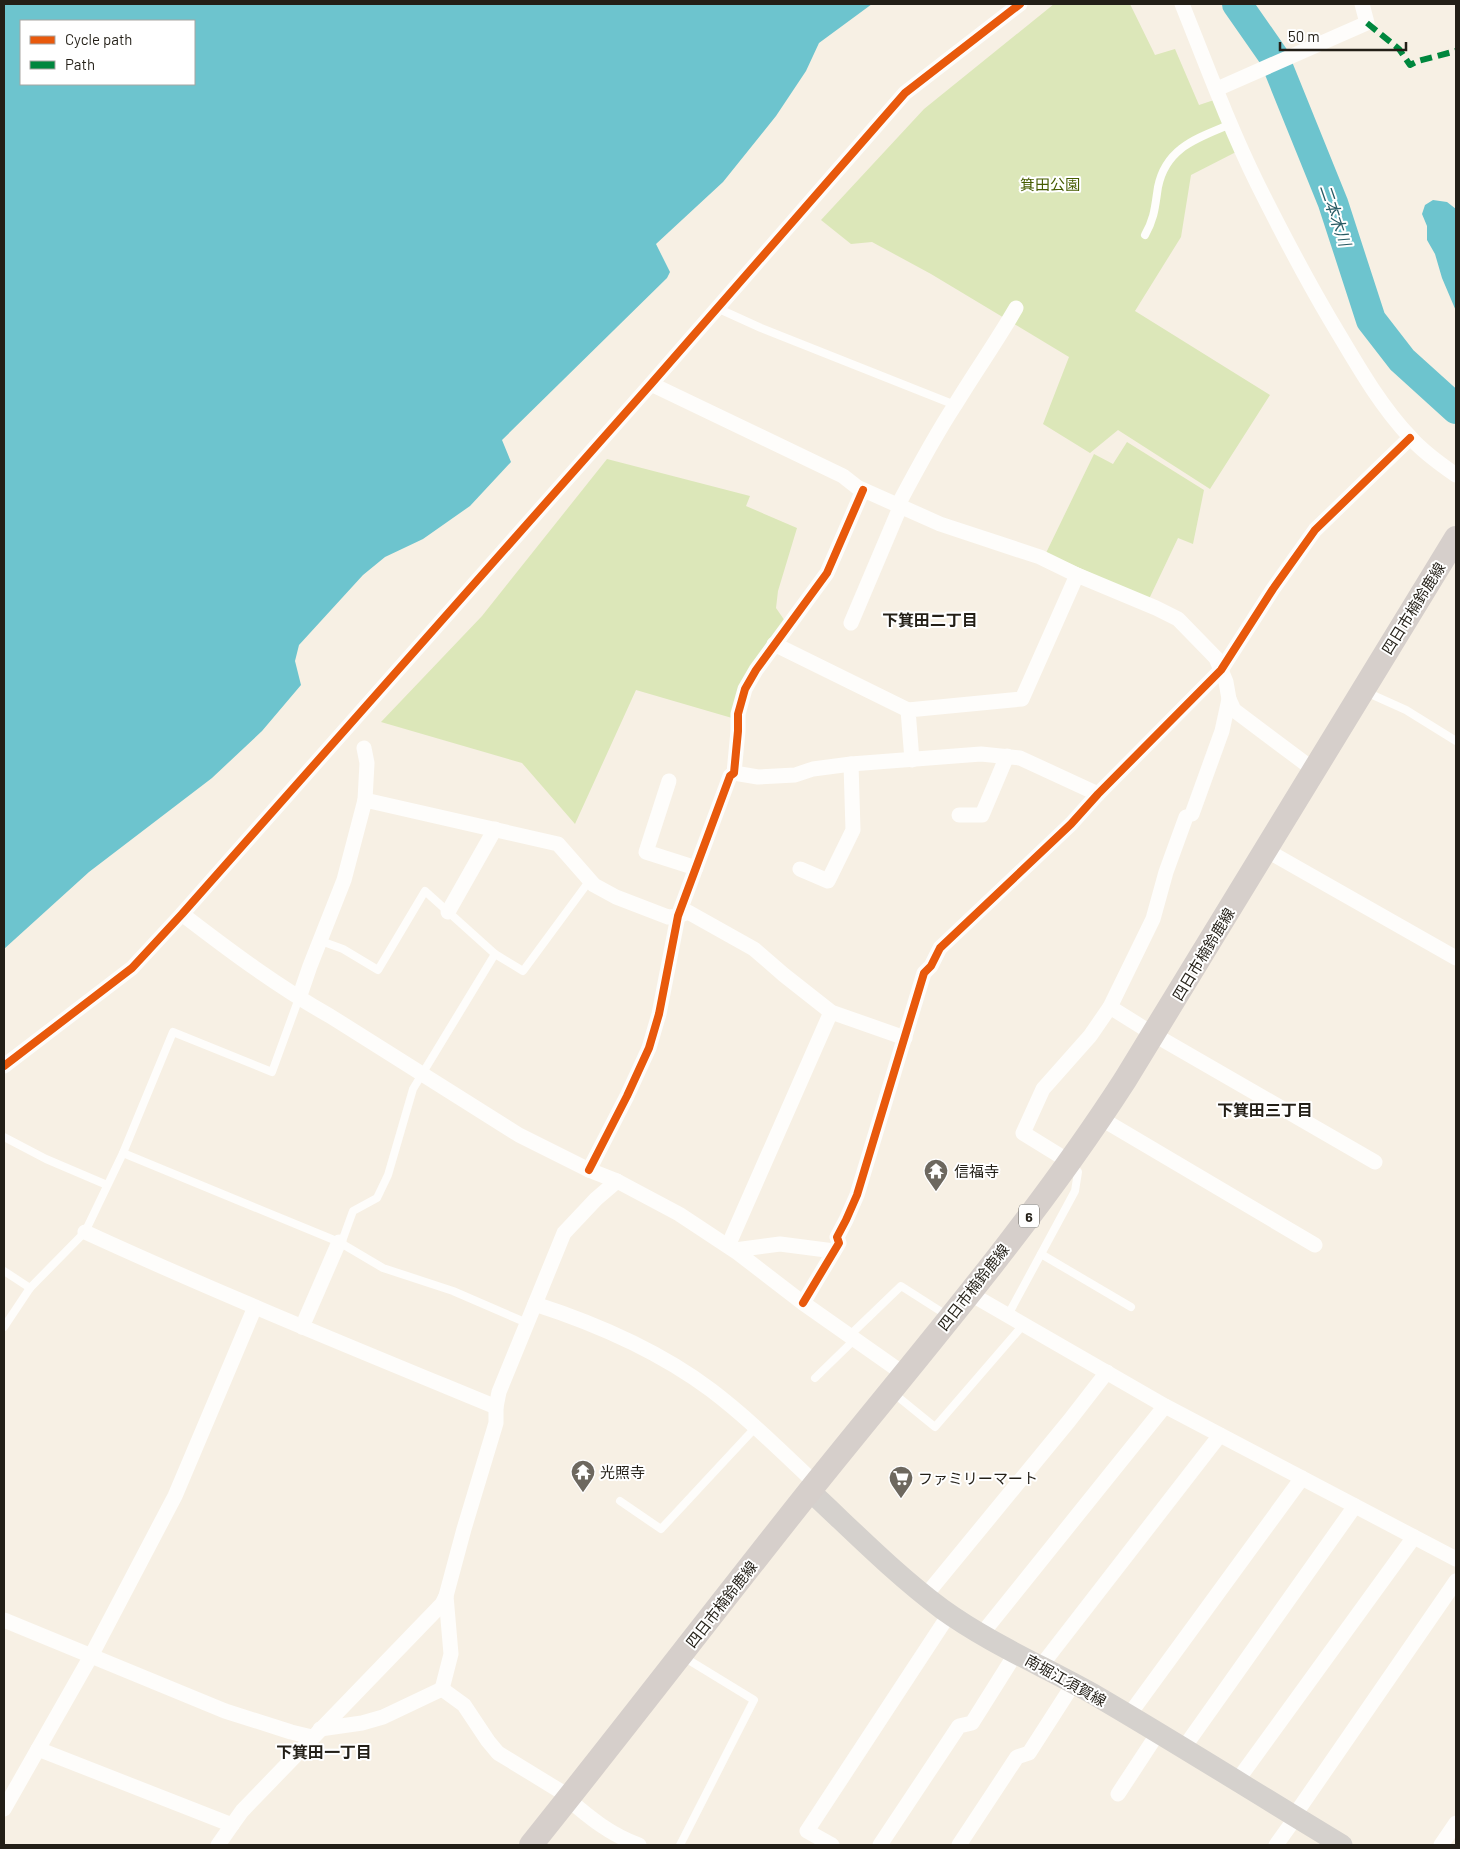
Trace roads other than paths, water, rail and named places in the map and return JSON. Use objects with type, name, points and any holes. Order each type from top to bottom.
[{"type":"main road","name":"四日市楠鈴鹿線","points":[[531,1845],[1070,1162],[1153,1034],[1456,538]]},
{"type":"main road","name":"南堀江須賀線","points":[[813,1487],[902,1576],[981,1635],[1129,1715],[1342,1845]]},
{"type":"street","points":[[4,1066],[132,968],[182,914],[651,384],[905,93],[1020,4]]},
{"type":"street","points":[[1182,4],[1222,88],[1231,124],[1258,184],[1322,305],[1390,414],[1410,438],[1456,475]]},
{"type":"street","points":[[1222,88],[1367,23],[1362,4]]},
{"type":"street","points":[[851,622],[916,470],[954,405],[996,344],[1016,308]]},
{"type":"street","points":[[651,384],[843,476],[863,490],[940,524],[1040,557],[1178,619],[1216,658],[1226,682],[1229,699],[1234,710],[1314,770]]},
{"type":"street","points":[[803,1303],[839,1242],[837,1237],[857,1195],[924,973],[931,966],[940,948],[1033,861],[1221,670],[1273,589],[1315,530],[1410,438]]},
{"type":"street","points":[[589,1170],[649,1048],[660,1014],[678,916],[730,776],[734,773],[738,714],[741,701],[756,670],[827,573],[863,490]]},
{"type":"street","points":[[774,644],[908,710],[1022,699],[1077,575]]},
{"type":"street","points":[[1070,1162],[1022,1133],[1043,1089],[1090,1036],[1110,1006],[1153,918],[1166,872],[1222,731],[1229,699]]},
{"type":"street","points":[[908,710],[912,760]]},
{"type":"street","points":[[300,998],[310,966],[344,880],[365,800],[367,763],[364,748]]},
{"type":"street","points":[[734,773],[758,777],[794,775],[813,769],[851,764],[981,754],[1020,758],[1098,794]]},
{"type":"street","points":[[959,815],[982,815],[1007,756]]},
{"type":"street","points":[[800,869],[828,881],[853,830],[851,764]]},
{"type":"street","points":[[669,781],[646,852],[696,868]]},
{"type":"street","points":[[365,800],[558,844],[594,885],[616,897],[668,918],[688,912],[754,949],[832,1012],[905,1038]]},
{"type":"street","points":[[448,912],[494,829]]},
{"type":"street","points":[[1266,850],[1456,958]]},
{"type":"street","points":[[182,914],[247,964],[519,1135],[589,1170],[617,1181],[679,1214],[732,1248],[852,1338],[897,1382]]},
{"type":"street","points":[[1110,1006],[1153,1034],[1375,1162]]},
{"type":"street","points":[[732,1248],[832,1012]]},
{"type":"street","points":[[1100,1118],[1315,1245]]},
{"type":"street","points":[[218,1845],[242,1811],[442,1604],[446,1596],[496,1423],[496,1407],[499,1392],[564,1233],[596,1199],[617,1181]]},
{"type":"street","points":[[85,1232],[154,1264],[496,1407]]},
{"type":"street","points":[[302,1327],[340,1243]]},
{"type":"street","points":[[732,1248],[780,1244],[834,1251]]},
{"type":"street","points":[[969,1292],[1165,1406],[1456,1559]]},
{"type":"street","points":[[535,1304],[566,1314],[645,1349],[711,1390],[755,1428],[813,1487]]},
{"type":"street","points":[[4,1809],[91,1656],[175,1496],[255,1307]]},
{"type":"street","points":[[926,1595],[1070,1421],[1107,1372]]},
{"type":"street","points":[[981,1635],[1165,1406]]},
{"type":"street","points":[[1041,1666],[1220,1435]]},
{"type":"street","points":[[1129,1715],[1302,1478]]},
{"type":"street","points":[[1183,1749],[1355,1506]]},
{"type":"street","points":[[1237,1781],[1414,1537]]},
{"type":"street","points":[[1276,1845],[1456,1581]]},
{"type":"street","points":[[442,1689],[451,1654],[446,1596]]},
{"type":"street","points":[[832,1845],[807,1831],[950,1613]]},
{"type":"street","points":[[4,1620],[224,1711],[291,1732],[316,1733],[362,1723],[383,1717],[442,1689]]},
{"type":"street","points":[[880,1845],[959,1726],[972,1723],[1016,1653]]},
{"type":"street","points":[[959,1845],[1017,1757],[1030,1753],[1074,1684]]},
{"type":"street","points":[[442,1689],[464,1705],[498,1753],[569,1798],[595,1822],[638,1845]]},
{"type":"street","points":[[1118,1794],[1158,1733]]},
{"type":"street","points":[[38,1749],[232,1825]]},
{"type":"street","points":[[1441,1845],[1456,1823]]},
{"type":"lane","points":[[1145,235],[1154,218],[1161,176],[1166,165],[1188,143],[1231,124]]},
{"type":"lane","points":[[717,308],[761,328],[954,405]]},
{"type":"lane","points":[[1362,690],[1406,710],[1456,741]]},
{"type":"lane","points":[[321,941],[343,949],[378,970],[425,891],[495,954],[523,971],[590,880]]},
{"type":"lane","points":[[340,1243],[353,1212],[377,1198],[388,1175],[413,1089],[495,954]]},
{"type":"lane","points":[[4,1326],[30,1288],[85,1232],[123,1153],[173,1032],[272,1072],[300,998]]},
{"type":"lane","points":[[4,1137],[46,1160],[107,1184]]},
{"type":"lane","points":[[123,1153],[340,1243],[383,1268],[453,1291],[527,1323]]},
{"type":"lane","points":[[1008,1315],[1075,1191],[1078,1172],[1070,1162]]},
{"type":"lane","points":[[1041,1254],[1131,1307]]},
{"type":"lane","points":[[4,1272],[30,1288]]},
{"type":"lane","points":[[815,1378],[901,1286],[949,1317]]},
{"type":"lane","points":[[897,1382],[935,1427],[1024,1324]]},
{"type":"lane","points":[[620,1501],[661,1529],[755,1428]]},
{"type":"lane","points":[[680,1845],[754,1700],[681,1655]]},
{"type":"water","points":[[4,4],[872,4],[819,43],[806,71],[776,116],[723,182],[656,244],[670,272],[667,278],[502,440],[511,462],[470,506],[423,539],[385,557],[363,575],[299,645],[295,661],[301,685],[262,731],[212,778],[89,872],[4,949]]},
{"type":"water","points":[[1433,200],[1447,202],[1456,209],[1456,311],[1442,278],[1435,254],[1427,240],[1427,226],[1422,214],[1425,205]]},
{"type":"waterway","name":"二本木川","points":[[1237,4],[1274,57],[1333,203],[1371,320],[1402,360],[1456,409]]},
{"type":"place","name":"信福寺","points":[[936,1192]]},
{"type":"place","name":"光照寺","points":[[583,1493]]},
{"type":"place","name":"ファミリーマート","points":[[901,1499]]},
{"type":"district","name":"下箕田二丁目","points":[[930,619]]},
{"type":"district","name":"下箕田三丁目","points":[[1265,1109]]},
{"type":"district","name":"下箕田一丁目","points":[[324,1751]]},
{"type":"park label","name":"箕田公園","points":[[1050,184]]}]
